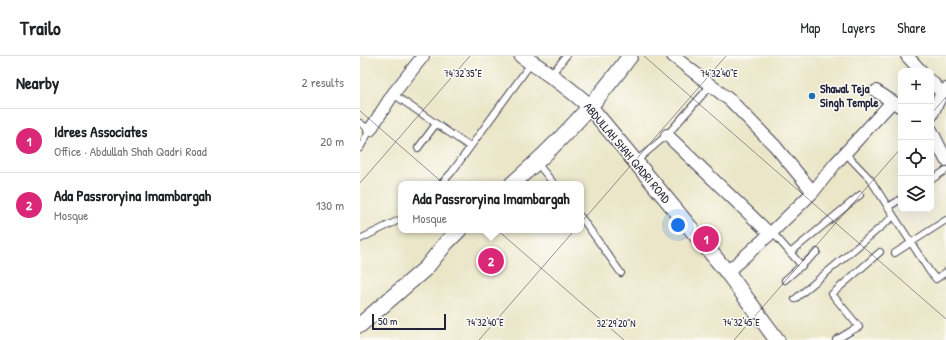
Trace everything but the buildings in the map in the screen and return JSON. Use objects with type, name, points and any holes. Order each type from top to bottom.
[{"type":"street","points":[[365,126],[423,56]]},
{"type":"street","points":[[516,181],[537,163],[590,107],[630,56]]},
{"type":"street","points":[[673,56],[731,100],[775,146],[813,192]]},
{"type":"street","points":[[907,56],[919,68]]},
{"type":"street","name":"ABDULLAH SHAH QADRI ROAD","points":[[527,59],[574,92],[590,107],[727,272],[777,340]]},
{"type":"street","points":[[934,83],[944,91],[934,110]]},
{"type":"street","points":[[727,272],[771,233],[813,192],[835,164],[896,105],[876,91]]},
{"type":"street","points":[[667,135],[771,233]]},
{"type":"street","points":[[934,136],[946,160]]},
{"type":"street","points":[[360,326],[426,268],[456,233]]},
{"type":"lane","points":[[551,75],[566,56]]},
{"type":"lane","points":[[443,181],[470,147],[527,59]]},
{"type":"lane","points":[[635,162],[667,135],[712,85]]},
{"type":"lane","points":[[393,94],[470,147]]},
{"type":"lane","points":[[418,148],[436,124]]},
{"type":"lane","points":[[360,148],[365,126]]},
{"type":"lane","points":[[848,156],[870,179],[930,272],[936,279],[946,272]]},
{"type":"lane","points":[[537,163],[552,181]]},
{"type":"lane","points":[[934,178],[946,170]]},
{"type":"lane","points":[[790,253],[860,195]]},
{"type":"lane","points":[[888,207],[898,200]]},
{"type":"lane","points":[[795,299],[894,216]]},
{"type":"lane","points":[[360,239],[398,220]]},
{"type":"lane","points":[[896,253],[946,220]]},
{"type":"lane","points":[[584,221],[621,273]]},
{"type":"lane","points":[[771,233],[802,266]]},
{"type":"lane","points":[[785,280],[817,252]]},
{"type":"lane","points":[[836,340],[860,327],[832,294],[880,252]]},
{"type":"place","name":"Shawal Teja Singh Temple","points":[[812,96]]},
{"type":"place","name":"Idrees Associates","points":[[706,239]]},
{"type":"place","name":"Ada Passroryina Imambargah","points":[[491,261]]}]
